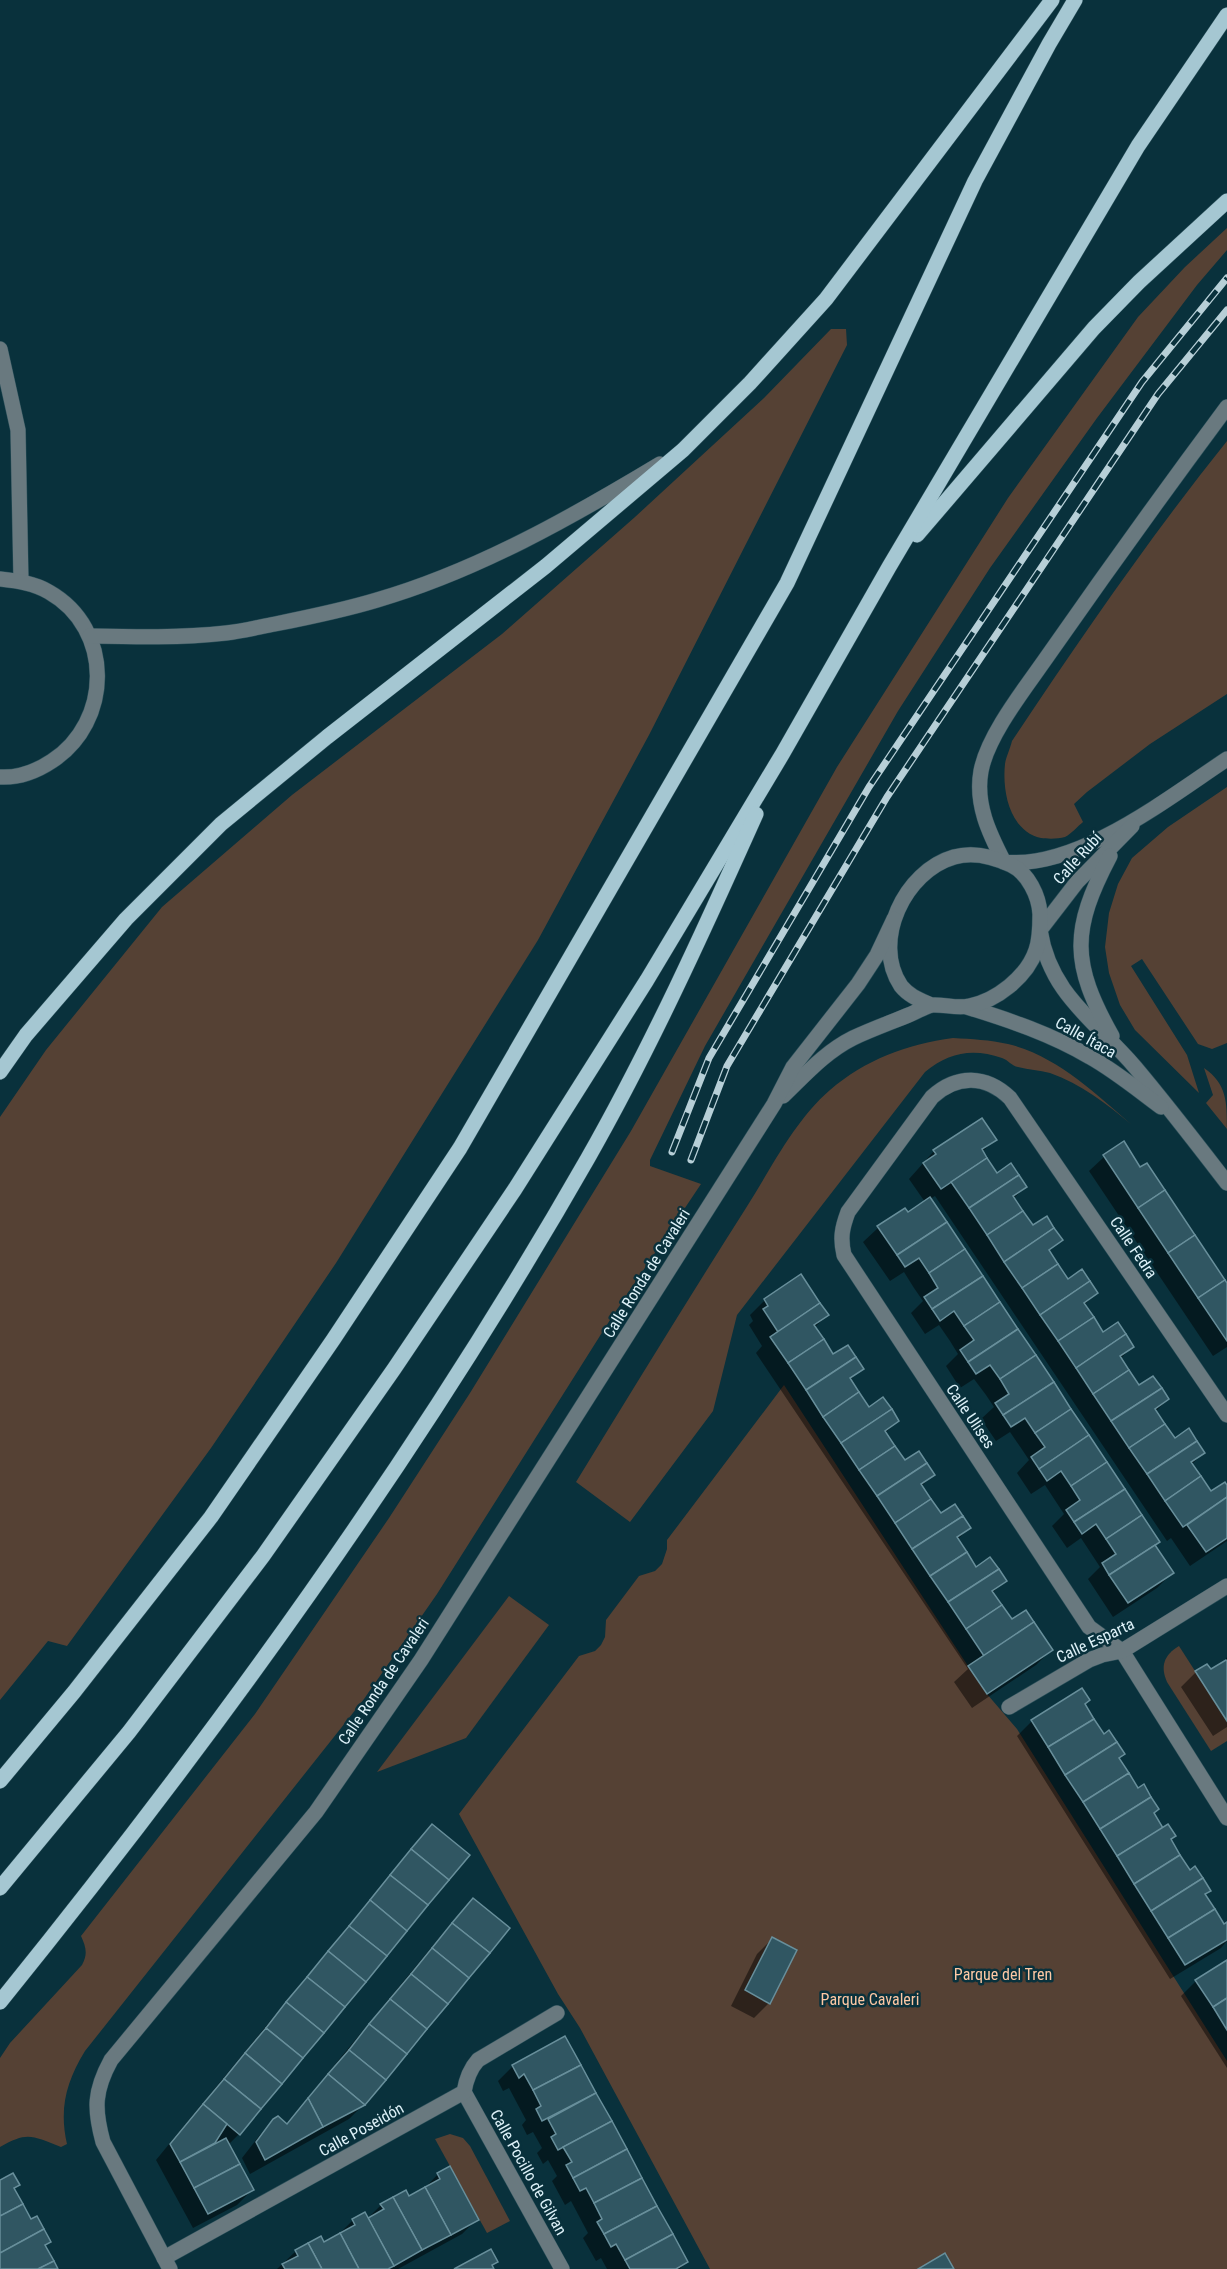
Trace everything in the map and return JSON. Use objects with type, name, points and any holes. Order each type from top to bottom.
[{"type":"main road","points":[[0,1072],[26,1035],[126,919],[221,824],[327,737],[546,566],[683,450],[750,383],[826,299],[1052,0]]},
{"type":"main road","points":[[0,1781],[74,1692],[211,1517],[333,1340],[460,1148],[787,583],[975,181],[1075,0]]},
{"type":"main road","points":[[0,1888],[129,1732],[263,1556],[394,1369],[540,1149],[647,980],[783,753],[1138,146],[1227,15]]},
{"type":"main road","points":[[890,567],[1094,328],[1139,282],[1227,201]]},
{"type":"main road","points":[[0,2002],[49,1942],[232,1703],[385,1482],[499,1308],[589,1155],[669,1004],[783,753]]},
{"type":"street","points":[[0,349],[18,430],[21,581]]},
{"type":"street","points":[[1004,862],[989,833],[979,793],[981,770],[991,743],[1011,710],[1130,538],[1227,407]]},
{"type":"street","points":[[90,636],[163,637],[227,633],[379,600],[440,578],[518,543],[596,502],[683,450]]},
{"type":"street","points":[[0,579],[21,581],[49,592],[73,611],[90,636],[98,667],[97,698],[86,728],[66,753],[39,770],[8,778],[0,777]]},
{"type":"street","name":"Calle Rubí","points":[[1004,862],[1020,864],[1064,854],[1090,843],[1145,813],[1227,759]]},
{"type":"street","name":"Calle Rubí","points":[[1040,930],[1077,882],[1145,813]]},
{"type":"street","points":[[1118,840],[1093,888],[1086,910],[1081,959],[1086,983],[1096,1007],[1121,1051]]},
{"type":"street","points":[[973,854],[989,856],[1004,862],[1017,868],[1028,880],[1040,908],[1040,930],[1036,951],[1024,970],[1011,985],[981,1003],[967,1007],[931,1005],[914,998],[902,987],[895,972],[891,954],[894,919],[901,901],[923,873],[954,856],[973,854]]},
{"type":"street","name":"Calle Ronda de Cavaleri","points":[[167,2264],[103,2142],[96,2102],[100,2080],[111,2061],[315,1812],[421,1660],[774,1104],[798,1059],[858,984],[877,955],[894,919]]},
{"type":"street","name":"Calle Ítaca","points":[[1040,930],[1043,951],[1064,992],[1081,1013],[1121,1051],[1179,1119],[1227,1183]]},
{"type":"street","name":"Calle Ronda de Cavaleri","points":[[774,1104],[834,1049],[931,1005]]},
{"type":"street","name":"Calle Ítaca","points":[[967,1007],[1023,1025],[1092,1058],[1179,1119]]},
{"type":"street","name":"Calle Ulises","points":[[1010,1098],[994,1085],[982,1081],[954,1083],[942,1088],[932,1097],[848,1212],[842,1226],[840,1241],[844,1255],[1089,1627],[1122,1651],[1227,1818]]},
{"type":"street","name":"Calle Fedra","points":[[1010,1098],[1227,1415]]},
{"type":"street","name":"Calle Esparta","points":[[1010,1707],[1089,1660],[1102,1654],[1122,1651],[1227,1586]]},
{"type":"street","points":[[464,2092],[466,2080],[478,2060],[557,2013]]},
{"type":"street","name":"Calle Poseidón","points":[[167,2264],[464,2092]]},
{"type":"street","name":"Calle Pocillo de Gilvan","points":[[464,2092],[562,2269]]},
{"type":"green space","points":[[1227,228],[1227,250],[1197,285],[1097,418],[990,568],[898,711],[705,1046],[650,1160],[650,1166],[701,1184],[610,1320],[437,1594],[364,1699],[85,2051],[78,2062],[66,2096],[64,2119],[67,2144],[61,2147],[36,2138],[24,2137],[0,2147],[0,2058],[10,2043],[82,1965],[86,1950],[81,1936],[255,1714],[389,1518],[470,1393],[631,1131],[837,767],[1008,498],[1138,317],[1185,267]]},
{"type":"green space","points":[[831,329],[846,329],[847,345],[649,735],[538,940],[336,1263],[211,1448],[67,1646],[48,1641],[0,1700],[0,1117],[46,1050],[162,907],[292,795],[502,634],[635,517],[764,398]]},
{"type":"green space","points":[[1227,441],[1227,694],[1150,744],[1087,792],[1074,804],[1083,822],[1067,836],[1047,839],[1030,834],[1015,819],[1007,798],[1004,775],[1012,741],[1116,589]]},
{"type":"green space","points":[[1227,787],[1227,1043],[1212,1049],[1198,1044],[1142,959],[1131,966],[1187,1055],[1199,1093],[1135,1030],[1120,1005],[1109,973],[1105,947],[1109,913],[1118,884],[1132,858],[1168,827]]},
{"type":"green space","points":[[953,1038],[1008,1044],[1043,1057],[1074,1077],[1132,1125],[1103,1102],[1072,1083],[1050,1073],[1016,1066],[1002,1058],[971,1053],[952,1056],[934,1065],[925,1072],[737,1315],[713,1411],[630,1522],[576,1482],[784,1146],[805,1116],[843,1079],[872,1062],[919,1044]]},
{"type":"green space","points":[[1204,1068],[1217,1080],[1224,1094],[1227,1129],[1206,1103],[1213,1095]]},
{"type":"green space","name":"Parque Cavaleri","points":[[784,1385],[968,1666],[987,1694],[1017,1729],[1227,2061],[1227,2269],[710,2269],[580,2028],[558,1994],[459,1814],[579,1656],[595,1651],[601,1645],[605,1637],[606,1620],[639,1576],[655,1571],[662,1564],[667,1549],[667,1540]]},
{"type":"green space","points":[[509,1596],[549,1625],[466,1738],[377,1772]]},
{"type":"green space","points":[[1179,1646],[1227,1721],[1227,1741],[1211,1751],[1165,1676],[1165,1661],[1170,1653]]},
{"type":"green space","points":[[450,2134],[463,2138],[470,2146],[510,2221],[487,2233],[435,2139]]},
{"type":"building","points":[[982,1118],[997,1140],[982,1149],[987,1158],[941,1189],[923,1163],[936,1154],[933,1150]]},
{"type":"building","points":[[1124,1141],[1140,1167],[1147,1163],[1165,1190],[1138,1208],[1103,1155]]},
{"type":"building","points":[[987,1158],[997,1173],[1011,1163],[1019,1175],[969,1208],[951,1182]]},
{"type":"building","points":[[1019,1175],[1027,1187],[1013,1196],[1023,1211],[987,1235],[969,1208]]},
{"type":"building","points":[[1165,1190],[1195,1235],[1168,1253],[1138,1208]]},
{"type":"building","points":[[930,1197],[947,1222],[897,1255],[877,1226],[905,1208],[908,1212]]},
{"type":"building","points":[[1023,1211],[1033,1225],[1047,1216],[1054,1228],[1004,1262],[987,1235]]},
{"type":"building","points":[[947,1222],[965,1249],[929,1273],[919,1258],[905,1267],[897,1255]]},
{"type":"building","points":[[1054,1228],[1063,1240],[1049,1250],[1058,1264],[1022,1288],[1004,1262]]},
{"type":"building","points":[[1195,1235],[1225,1280],[1198,1298],[1168,1253]]},
{"type":"building","points":[[965,1249],[983,1276],[932,1309],[924,1297],[938,1288],[929,1273]]},
{"type":"building","points":[[1058,1264],[1068,1279],[1082,1269],[1090,1281],[1040,1315],[1022,1288]]},
{"type":"building","points":[[801,1274],[820,1303],[778,1332],[763,1309],[768,1306],[764,1299]]},
{"type":"building","points":[[983,1276],[1000,1302],[964,1326],[954,1311],[940,1321],[932,1309]]},
{"type":"building","points":[[1225,1280],[1227,1283],[1227,1341],[1198,1298]]},
{"type":"building","points":[[1090,1281],[1098,1293],[1084,1303],[1094,1317],[1058,1341],[1040,1315]]},
{"type":"building","points":[[1000,1302],[1018,1329],[968,1362],[960,1350],[974,1340],[964,1326]]},
{"type":"building","points":[[820,1303],[829,1315],[814,1325],[824,1339],[788,1363],[770,1337]]},
{"type":"building","points":[[1094,1317],[1103,1332],[1118,1322],[1126,1334],[1076,1368],[1058,1341]]},
{"type":"building","points":[[1018,1329],[1036,1355],[1000,1379],[990,1365],[976,1374],[968,1362]]},
{"type":"building","points":[[1126,1334],[1134,1347],[1120,1356],[1129,1370],[1093,1394],[1076,1368]]},
{"type":"building","points":[[824,1339],[833,1354],[848,1345],[856,1357],[806,1390],[788,1363]]},
{"type":"building","points":[[1036,1355],[1054,1382],[1003,1415],[995,1403],[1009,1394],[1000,1379]]},
{"type":"building","points":[[856,1357],[864,1369],[850,1378],[859,1392],[823,1417],[806,1390]]},
{"type":"building","points":[[1129,1370],[1139,1385],[1153,1376],[1162,1388],[1111,1421],[1093,1394]]},
{"type":"building","points":[[1054,1382],[1071,1409],[1035,1433],[1025,1418],[1011,1427],[1003,1415]]},
{"type":"building","points":[[1162,1388],[1169,1399],[1155,1409],[1165,1424],[1129,1448],[1111,1421]]},
{"type":"building","points":[[859,1392],[869,1407],[883,1397],[892,1409],[841,1443],[823,1417]]},
{"type":"building","points":[[892,1409],[899,1421],[885,1431],[895,1446],[859,1470],[841,1443]]},
{"type":"building","points":[[1071,1409],[1089,1435],[1039,1469],[1031,1457],[1045,1447],[1035,1433]]},
{"type":"building","points":[[1165,1424],[1175,1438],[1189,1428],[1197,1441],[1147,1474],[1129,1448]]},
{"type":"building","points":[[1089,1435],[1107,1462],[1071,1486],[1061,1471],[1047,1481],[1039,1469]]},
{"type":"building","points":[[1197,1441],[1205,1453],[1191,1462],[1201,1476],[1165,1501],[1147,1474]]},
{"type":"building","points":[[895,1446],[905,1460],[919,1451],[927,1463],[877,1496],[859,1470]]},
{"type":"building","points":[[1107,1462],[1125,1489],[1074,1522],[1066,1510],[1080,1500],[1071,1486]]},
{"type":"building","points":[[927,1463],[935,1475],[921,1484],[931,1499],[895,1523],[877,1496]]},
{"type":"building","points":[[1201,1476],[1211,1491],[1225,1482],[1227,1497],[1183,1527],[1165,1501]]},
{"type":"building","points":[[1125,1489],[1142,1515],[1106,1539],[1096,1524],[1082,1534],[1074,1522]]},
{"type":"building","points":[[1227,1497],[1227,1538],[1206,1552],[1187,1525]]},
{"type":"building","points":[[931,1499],[941,1513],[955,1504],[963,1516],[912,1549],[895,1523]]},
{"type":"building","points":[[1142,1515],[1160,1542],[1109,1575],[1102,1563],[1116,1554],[1106,1539]]},
{"type":"building","points":[[963,1516],[971,1528],[957,1537],[967,1552],[930,1576],[912,1549]]},
{"type":"building","points":[[1155,1545],[1174,1573],[1128,1603],[1109,1575]]},
{"type":"building","points":[[967,1552],[976,1567],[990,1557],[999,1569],[948,1602],[930,1576]]},
{"type":"building","points":[[999,1569],[1007,1581],[992,1591],[1002,1605],[966,1629],[948,1602]]},
{"type":"building","points":[[1002,1605],[1012,1619],[1026,1610],[1034,1622],[984,1656],[966,1629]]},
{"type":"building","points":[[1034,1622],[1053,1650],[987,1694],[968,1666]]},
{"type":"building","points":[[1226,1660],[1227,1721],[1195,1671],[1207,1664],[1211,1669]]},
{"type":"building","points":[[1082,1688],[1090,1700],[1085,1704],[1094,1719],[1048,1747],[1031,1720]]},
{"type":"building","points":[[1094,1719],[1104,1734],[1109,1730],[1117,1742],[1065,1775],[1048,1747]]},
{"type":"building","points":[[1117,1742],[1125,1754],[1119,1758],[1129,1773],[1083,1802],[1065,1775]]},
{"type":"building","points":[[1129,1773],[1138,1788],[1144,1784],[1151,1797],[1100,1829],[1083,1802]]},
{"type":"building","points":[[1151,1797],[1159,1809],[1154,1813],[1163,1828],[1117,1856],[1100,1829]]},
{"type":"building","points":[[432,1824],[470,1855],[449,1880],[411,1849]]},
{"type":"building","points":[[1168,1824],[1176,1836],[1171,1839],[1180,1855],[1134,1884],[1117,1856]]},
{"type":"building","points":[[411,1849],[449,1880],[428,1905],[390,1875]]},
{"type":"building","points":[[1180,1855],[1190,1870],[1195,1866],[1203,1878],[1151,1911],[1134,1884]]},
{"type":"building","points":[[390,1875],[428,1905],[407,1931],[370,1900]]},
{"type":"building","points":[[1203,1878],[1211,1891],[1205,1894],[1215,1909],[1168,1938],[1151,1911]]},
{"type":"building","points":[[473,1898],[510,1928],[490,1953],[452,1923]]},
{"type":"building","points":[[370,1900],[407,1931],[387,1956],[349,1926]]},
{"type":"building","points":[[1215,1909],[1224,1924],[1227,1922],[1227,1940],[1185,1965],[1168,1938]]},
{"type":"building","points":[[452,1923],[490,1953],[469,1978],[432,1948]]},
{"type":"building","points":[[349,1926],[387,1956],[366,1982],[328,1951]]},
{"type":"building","points":[[772,1937],[797,1950],[770,2004],[745,1990]]},
{"type":"building","points":[[432,1948],[469,1978],[448,2004],[411,1974]]},
{"type":"building","points":[[328,1951],[366,1982],[345,2007],[307,1977]]},
{"type":"building","points":[[1227,1960],[1227,1998],[1213,2007],[1195,1980]]},
{"type":"building","points":[[411,1974],[448,2004],[427,2029],[390,1999]]},
{"type":"building","points":[[307,1977],[345,2007],[324,2033],[286,2002]]},
{"type":"building","points":[[1227,1998],[1227,2030],[1213,2007]]},
{"type":"building","points":[[390,1999],[427,2029],[407,2054],[369,2024]]},
{"type":"building","points":[[286,2002],[324,2033],[303,2058],[266,2028]]},
{"type":"building","points":[[369,2024],[407,2054],[386,2080],[349,2050]]},
{"type":"building","points":[[266,2028],[303,2058],[282,2084],[245,2053]]},
{"type":"building","points":[[565,2036],[581,2065],[533,2090],[524,2074],[519,2078],[512,2065]]},
{"type":"building","points":[[349,2050],[386,2080],[365,2105],[328,2074]]},
{"type":"building","points":[[245,2053],[282,2084],[261,2109],[224,2079]]},
{"type":"building","points":[[581,2065],[596,2093],[542,2121],[536,2109],[541,2106],[533,2090]]},
{"type":"building","points":[[328,2074],[365,2105],[323,2127],[308,2098]]},
{"type":"building","points":[[224,2079],[261,2109],[240,2135],[203,2104]]},
{"type":"building","points":[[596,2093],[612,2121],[558,2150],[551,2137],[556,2134],[548,2119]]},
{"type":"building","points":[[308,2098],[323,2127],[265,2160],[256,2142],[273,2119],[278,2116],[287,2124]]},
{"type":"building","points":[[203,2104],[227,2124],[215,2143],[180,2162],[170,2144]]},
{"type":"building","points":[[612,2121],[627,2149],[573,2178],[566,2165],[572,2162],[563,2147]]},
{"type":"building","points":[[226,2138],[240,2164],[194,2188],[180,2162]]},
{"type":"building","points":[[627,2149],[642,2178],[594,2203],[586,2188],[580,2191],[573,2178]]},
{"type":"building","points":[[240,2164],[254,2190],[208,2214],[194,2188]]},
{"type":"building","points":[[450,2166],[479,2220],[451,2235],[425,2187],[440,2179],[437,2173]]},
{"type":"building","points":[[13,2173],[20,2185],[14,2188],[23,2204],[0,2216],[0,2180]]},
{"type":"building","points":[[642,2178],[657,2206],[604,2234],[597,2222],[602,2219],[594,2203]]},
{"type":"building","points":[[425,2187],[451,2235],[422,2250],[393,2197],[406,2190],[409,2196]]},
{"type":"building","points":[[393,2197],[422,2250],[394,2266],[368,2218],[384,2209],[380,2204]]},
{"type":"building","points":[[23,2204],[31,2219],[37,2216],[44,2229],[0,2253],[0,2216]]},
{"type":"building","points":[[657,2206],[673,2234],[625,2260],[616,2244],[611,2247],[604,2234]]},
{"type":"building","points":[[365,2212],[394,2266],[388,2269],[359,2269],[340,2233],[355,2225],[352,2219]]},
{"type":"building","points":[[44,2229],[51,2242],[45,2245],[54,2261],[38,2269],[0,2269],[0,2253]]},
{"type":"building","points":[[340,2233],[359,2269],[322,2269],[308,2243],[321,2236],[324,2242]]},
{"type":"building","points":[[673,2234],[688,2262],[676,2269],[630,2269],[625,2260]]},
{"type":"building","points":[[308,2243],[322,2269],[285,2269],[282,2264],[298,2256],[295,2250]]},
{"type":"building","points":[[491,2249],[498,2262],[492,2265],[494,2269],[454,2269]]},
{"type":"building","points":[[945,2253],[954,2269],[918,2269]]},
{"type":"building","points":[[54,2261],[58,2269],[38,2269]]},
{"type":"railway","points":[[672,1152],[709,1058],[869,787],[1142,382],[1227,278]]},
{"type":"railway","points":[[691,1160],[727,1066],[887,797],[1158,394],[1227,310]]},
{"type":"park label","name":"Parque del Tren","points":[[1003,1974]]}]
